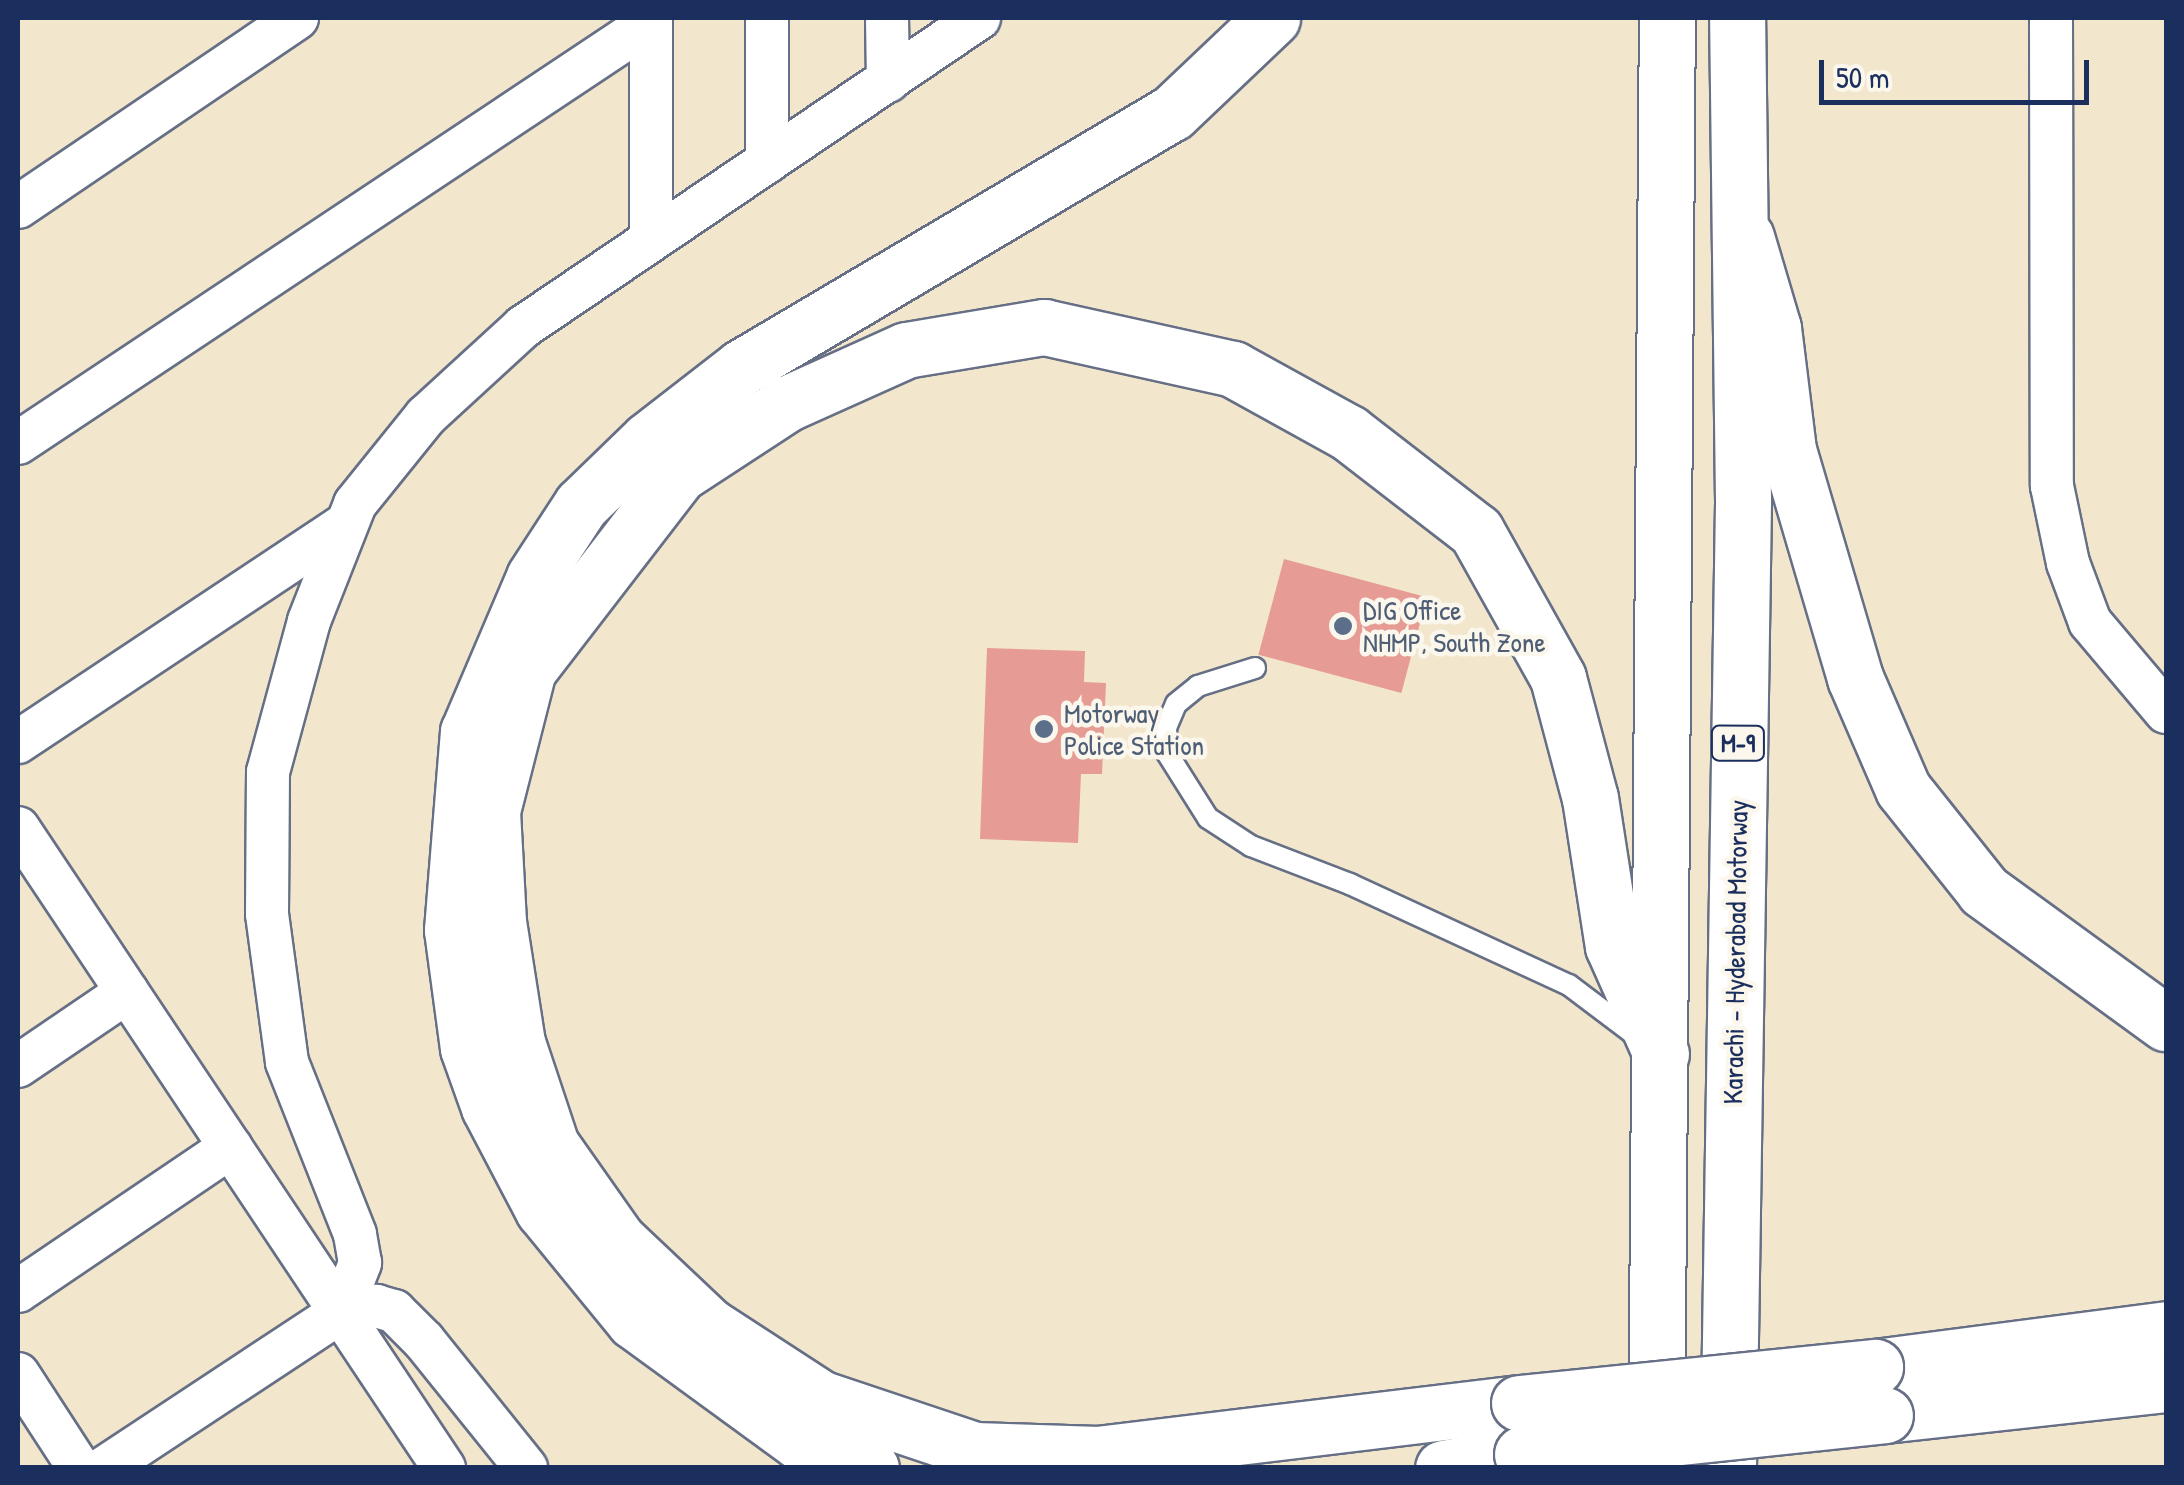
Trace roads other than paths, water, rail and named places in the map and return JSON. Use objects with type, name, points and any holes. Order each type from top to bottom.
[{"type":"highway","points":[[870,1468],[800,1442],[634,1320],[544,1210],[489,1107],[468,1048],[452,930],[468,732],[534,577],[581,505],[648,440],[742,367],[1172,112],[1272,18]]},
{"type":"highway","points":[[1656,1468],[1666,18]]},
{"type":"highway","name":"Karachi - Hyderabad Motorway","points":[[1728,1468],[1743,500],[1736,18]]},
{"type":"highway","points":[[1740,215],[1774,328],[1788,450],[1855,678],[1903,789],[1984,891],[2166,1024]]},
{"type":"highway","points":[[1660,1054],[1613,946],[1590,798],[1558,678],[1476,531],[1349,433],[1233,369],[1044,327],[906,350],[786,404],[680,474],[528,670],[492,811],[498,922],[517,1043],[550,1145],[618,1240],[709,1326],[820,1398],[975,1450],[1099,1454],[1521,1429],[1880,1391],[2166,1384]]},
{"type":"highway","points":[[1880,1391],[2166,1329]]},
{"type":"highway","points":[[1443,1468],[1521,1429]]},
{"type":"street","points":[[18,207],[298,18]]},
{"type":"street","points":[[767,162],[768,18]]},
{"type":"street","points":[[888,18],[888,81]]},
{"type":"street","points":[[341,1312],[360,1262],[356,1234],[287,1062],[267,896],[268,772],[308,621],[355,504],[426,416],[523,327],[979,18]]},
{"type":"street","points":[[2051,18],[2052,486],[2068,563],[2090,622],[2166,712]]},
{"type":"street","points":[[651,20],[652,240]]},
{"type":"street","points":[[18,443],[651,20]]},
{"type":"street","points":[[18,742],[346,524]]},
{"type":"street","points":[[20,836],[444,1468]]},
{"type":"street","points":[[18,1066],[127,992]]},
{"type":"street","points":[[18,1291],[231,1148]]},
{"type":"street","points":[[104,1468],[341,1312],[376,1306],[394,1311],[526,1468]]},
{"type":"street","points":[[18,1374],[79,1468]]},
{"type":"lane","points":[[1255,668],[1198,686],[1176,704],[1166,727],[1167,752],[1208,818],[1251,846],[1350,884],[1569,985],[1660,1054]]},
{"type":"place","name":"DIG Office NHMP, South Zone","points":[[1343,626]]},
{"type":"place","name":"Motorway Police Station","points":[[1044,729]]}]
